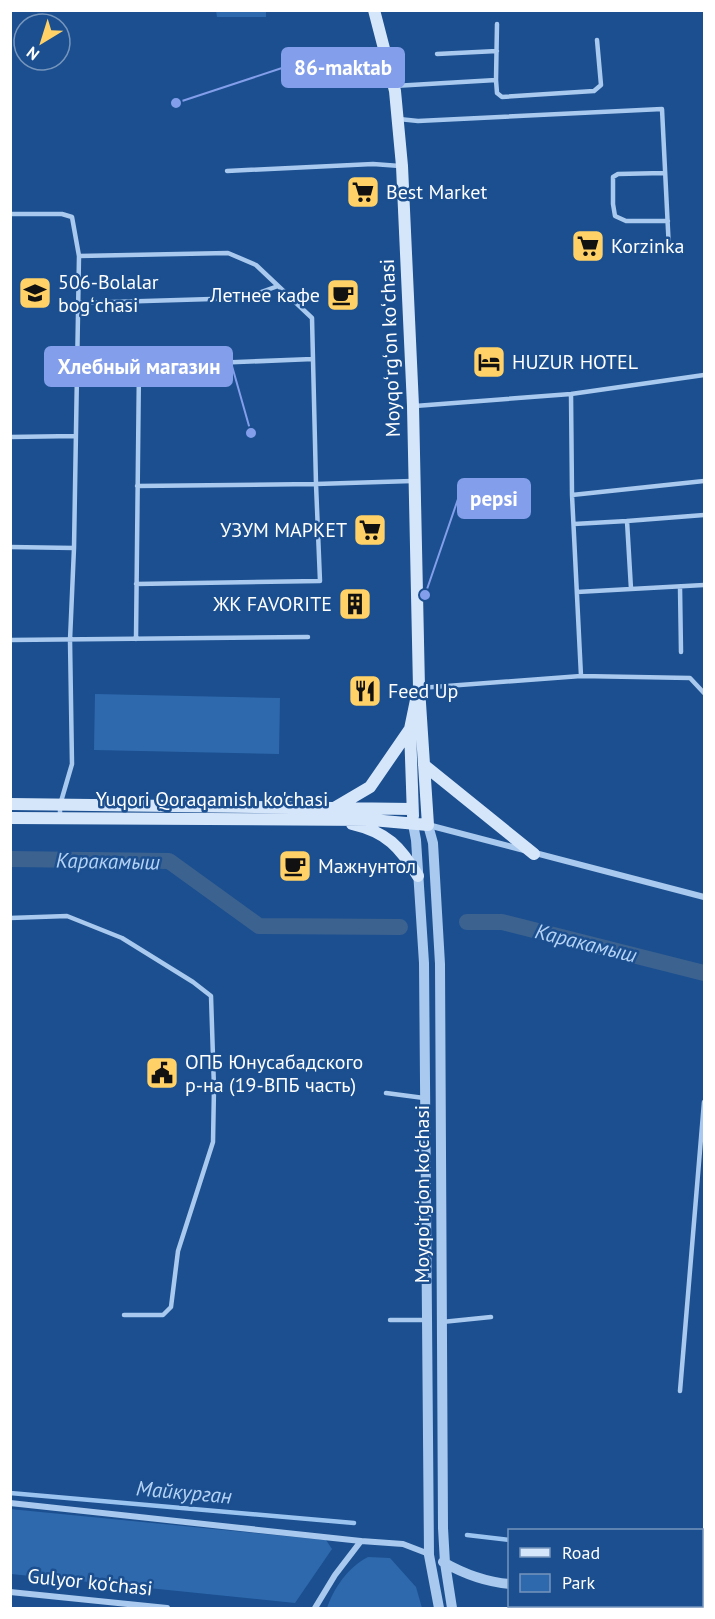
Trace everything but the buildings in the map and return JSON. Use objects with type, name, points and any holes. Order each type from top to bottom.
[{"type":"main road","name":"Moyqoʻrgʻon koʻchasi","points":[[374,10],[394,86],[399,119],[413,406],[419,688]]},
{"type":"main road","points":[[413,824],[410,729],[419,688]]},
{"type":"main road","points":[[419,688],[428,825]]},
{"type":"main road","points":[[410,729],[370,787],[334,814],[375,831],[390,840],[403,852],[419,882]]},
{"type":"main road","points":[[424,765],[534,854]]},
{"type":"main road","name":"Yuqori Qoraqamish ko'chasi","points":[[10,804],[334,814],[428,825]]},
{"type":"main road","points":[[412,809],[428,825]]},
{"type":"main road","name":"Yuqori Qoraqamish ko'chasi","points":[[10,818],[334,814],[412,809]]},
{"type":"street","name":"Moyqoʻrgʻon koʻchasi","points":[[413,824],[424,963],[423,1098],[429,1555],[439,1608]]},
{"type":"street","points":[[428,825],[705,897]]},
{"type":"street","name":"Moyqoʻrgʻon koʻchasi","points":[[428,825],[433,843],[440,964],[445,1563],[452,1608]]},
{"type":"street","points":[[10,1503],[403,1544],[462,1573],[508,1584]]},
{"type":"street","points":[[315,1608],[335,1575],[361,1541]]},
{"type":"street","name":"Gulyor ko'chasi","points":[[10,1592],[166,1608]]},
{"type":"lane","points":[[497,24],[496,80],[497,93],[502,97],[594,91],[601,85],[597,40]]},
{"type":"lane","points":[[437,54],[497,51]]},
{"type":"lane","points":[[394,86],[496,80]]},
{"type":"lane","points":[[399,119],[418,121],[662,109],[669,250]]},
{"type":"lane","points":[[227,171],[373,164],[402,166]]},
{"type":"lane","points":[[664,173],[618,174],[613,177],[613,204],[615,216],[626,221],[668,221]]},
{"type":"lane","points":[[10,214],[62,214],[72,217],[79,256],[74,548],[70,640],[72,764],[60,805],[60,818]]},
{"type":"lane","points":[[79,256],[228,253],[256,265],[312,318],[320,581],[136,584]]},
{"type":"lane","points":[[79,303],[245,297],[278,286]]},
{"type":"lane","points":[[135,639],[139,366],[313,359]]},
{"type":"lane","points":[[413,406],[571,394],[705,375]]},
{"type":"lane","points":[[571,394],[572,495],[581,676]]},
{"type":"lane","points":[[10,436],[75,436]]},
{"type":"lane","points":[[137,486],[414,481]]},
{"type":"lane","points":[[572,495],[705,481]]},
{"type":"lane","points":[[574,524],[705,515]]},
{"type":"lane","points":[[627,521],[631,590]]},
{"type":"lane","points":[[10,547],[74,548]]},
{"type":"lane","points":[[577,592],[705,585]]},
{"type":"lane","points":[[680,587],[681,652]]},
{"type":"lane","points":[[10,640],[308,637]]},
{"type":"lane","points":[[419,688],[581,676],[690,678],[705,693]]},
{"type":"lane","points":[[10,918],[67,916],[122,938],[193,982],[211,996],[213,1142],[178,1251],[171,1307],[163,1315],[124,1315]]},
{"type":"lane","points":[[386,1093],[423,1098]]},
{"type":"lane","points":[[680,1390],[702,1112],[705,1102]]},
{"type":"lane","points":[[442,1322],[491,1317]]},
{"type":"lane","points":[[390,1320],[426,1320]]},
{"type":"green space","points":[[216,11],[266,11],[266,17],[217,17]]},
{"type":"green space","points":[[95,694],[280,698],[279,754],[94,750]]},
{"type":"green space","points":[[10,1509],[326,1540],[332,1549],[295,1603],[11,1574]]},
{"type":"green space","points":[[368,1557],[390,1558],[416,1587],[422,1608],[327,1608],[343,1579],[354,1566]]},
{"type":"waterway","name":"Каракамыш","points":[[10,859],[169,861],[259,926],[400,927]]},
{"type":"waterway","name":"Каракамыш","points":[[467,922],[502,922],[704,973]]},
{"type":"waterway","name":"Майкурган","points":[[10,1493],[354,1523]]},
{"type":"waterway","name":"Майкурган","points":[[467,1535],[508,1540]]},
{"type":"place","name":"86-maktab","points":[[176,103]]},
{"type":"place","name":"Best Market","points":[[363,192]]},
{"type":"place","name":"Korzinka","points":[[588,246]]},
{"type":"place","name":"506-Bolalar bogʻchasi","points":[[35,293]]},
{"type":"place","name":"Летнее кафе","points":[[343,295]]},
{"type":"place","name":"HUZUR HOTEL","points":[[489,362]]},
{"type":"place","name":"Хлебный магазин","points":[[251,433]]},
{"type":"place","name":"УЗУМ МАРКЕТ","points":[[370,530]]},
{"type":"place","name":"pepsi","points":[[425,595]]},
{"type":"place","name":"ЖК FAVORITE","points":[[355,604]]},
{"type":"place","name":"Feed Up","points":[[365,691]]},
{"type":"place","name":"Мажнунтол","points":[[295,866]]},
{"type":"place","name":"ОПБ Юнусабадского р-на (19-ВПБ часть)","points":[[162,1073]]}]
